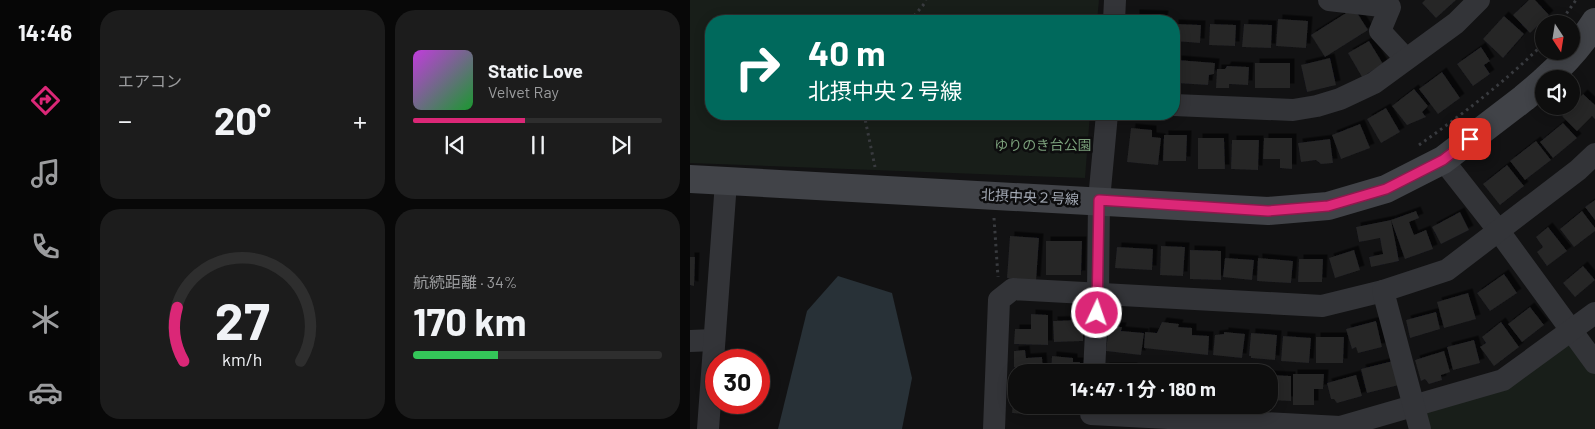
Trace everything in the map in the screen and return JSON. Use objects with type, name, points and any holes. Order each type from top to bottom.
[{"type":"street","points":[[1114,15],[1115,0]]},
{"type":"street","points":[[1329,0],[1390,7],[1380,32],[1406,60]]},
{"type":"street","points":[[1180,104],[1293,110],[1317,106],[1340,98],[1374,83],[1456,23],[1479,0]]},
{"type":"street","name":"北摂中央２号線","points":[[1556,70],[1595,22]]},
{"type":"street","name":"北摂中央２号線","points":[[690,179],[1099,200],[1268,211],[1328,206],[1386,189],[1443,160],[1535,89]]},
{"type":"street","points":[[1094,364],[1098,294],[1099,200],[1106,120]]},
{"type":"street","points":[[994,429],[999,300],[1013,289],[1322,306],[1383,291],[1447,270],[1578,170],[1595,154]]},
{"type":"street","points":[[1443,160],[1498,230],[1595,362]]},
{"type":"street","points":[[708,429],[726,182]]},
{"type":"street","points":[[1383,291],[1420,429]]},
{"type":"street","points":[[1091,416],[1340,427],[1503,380],[1595,313]]},
{"type":"street","points":[[690,341],[714,340]]},
{"type":"path","points":[[915,15],[926,0]]},
{"type":"path","points":[[1565,15],[1576,0]]},
{"type":"path","points":[[1416,146],[1517,70],[1535,52]]},
{"type":"path","points":[[865,120],[875,170]]},
{"type":"path","points":[[994,215],[999,300]]},
{"type":"green space","name":"ゆりのき台公園","points":[[690,0],[1099,0],[1098,15],[705,15],[705,120],[1090,120],[1085,178],[690,163]]},
{"type":"green space","points":[[1571,331],[1595,363],[1595,429],[1420,429],[1414,406],[1503,380]]},
{"type":"shaded area","points":[[838,276],[892,293],[912,378],[902,429],[778,429],[807,311]]},
{"type":"building","points":[[1425,0],[1456,0],[1436,18],[1422,3]]},
{"type":"building","points":[[1529,0],[1535,0],[1549,15],[1535,15],[1535,28],[1530,33],[1513,15]]},
{"type":"building","points":[[1354,8],[1368,30],[1325,57],[1311,35]]},
{"type":"building","points":[[1504,16],[1524,34],[1503,58],[1483,39]]},
{"type":"building","points":[[1278,19],[1308,21],[1306,48],[1276,46]]},
{"type":"building","points":[[1180,24],[1201,25],[1200,43],[1180,41]]},
{"type":"building","points":[[1210,24],[1236,25],[1235,46],[1209,45]]},
{"type":"building","points":[[1244,24],[1272,25],[1271,48],[1242,47]]},
{"type":"building","points":[[1369,41],[1383,64],[1362,77],[1348,53]]},
{"type":"building","points":[[1481,47],[1490,61],[1484,65],[1490,74],[1473,86],[1457,64]]},
{"type":"building","points":[[1330,58],[1336,85],[1307,92],[1301,65]]},
{"type":"building","points":[[1180,60],[1215,63],[1214,74],[1209,75],[1208,85],[1180,83]]},
{"type":"building","points":[[1255,63],[1290,63],[1290,88],[1255,88]]},
{"type":"building","points":[[1227,66],[1249,67],[1248,85],[1229,84],[1229,88],[1216,88],[1217,69],[1225,69]]},
{"type":"building","points":[[1442,72],[1460,98],[1438,114],[1419,89]]},
{"type":"building","points":[[1414,89],[1428,106],[1422,112],[1426,117],[1407,125],[1392,106]]},
{"type":"building","points":[[1583,94],[1595,105],[1595,119],[1592,116],[1577,131],[1562,116],[1580,115],[1580,97]]},
{"type":"building","points":[[1386,108],[1400,132],[1381,143],[1367,119]]},
{"type":"building","points":[[1563,123],[1577,138],[1553,158],[1540,142]]},
{"type":"building","points":[[1360,124],[1370,148],[1341,159],[1332,135]]},
{"type":"building","points":[[1131,128],[1152,130],[1152,137],[1161,138],[1158,165],[1127,162]]},
{"type":"building","points":[[1164,135],[1187,135],[1186,161],[1163,161]]},
{"type":"building","points":[[1198,138],[1224,138],[1225,169],[1198,169]]},
{"type":"building","points":[[1264,138],[1292,138],[1292,169],[1280,168],[1280,159],[1263,159]]},
{"type":"building","points":[[1330,139],[1333,163],[1321,164],[1316,160],[1301,162],[1298,143]]},
{"type":"building","points":[[1232,140],[1259,140],[1258,170],[1231,169]]},
{"type":"building","points":[[1536,141],[1551,160],[1525,180],[1510,161]]},
{"type":"building","points":[[1507,165],[1524,186],[1500,205],[1483,184]]},
{"type":"building","points":[[1595,200],[1595,220],[1585,207]]},
{"type":"building","points":[[1416,211],[1419,218],[1409,222],[1414,235],[1426,230],[1433,249],[1405,259],[1391,220]]},
{"type":"building","points":[[1582,211],[1595,228],[1595,231],[1574,247],[1560,229]]},
{"type":"building","points":[[1460,212],[1469,230],[1441,244],[1432,227]]},
{"type":"building","points":[[1391,220],[1399,261],[1371,267],[1369,257],[1383,254],[1380,238],[1359,242],[1356,227]]},
{"type":"building","points":[[1548,227],[1567,251],[1547,266],[1537,252],[1543,247],[1536,237]]},
{"type":"building","points":[[1010,236],[1039,238],[1036,281],[1007,278]]},
{"type":"building","points":[[1046,241],[1082,241],[1081,275],[1046,275]]},
{"type":"building","points":[[1161,246],[1185,247],[1183,276],[1160,275]]},
{"type":"building","points":[[1117,247],[1153,249],[1152,270],[1115,268]]},
{"type":"building","points":[[1190,250],[1221,251],[1221,280],[1190,279]]},
{"type":"building","points":[[1354,250],[1360,270],[1335,278],[1329,258]]},
{"type":"building","points":[[690,257],[695,257],[694,286],[690,285]]},
{"type":"building","points":[[1225,258],[1254,260],[1252,280],[1223,277]]},
{"type":"building","points":[[1258,258],[1293,261],[1291,283],[1257,281]]},
{"type":"building","points":[[1299,259],[1323,259],[1322,282],[1298,282]]},
{"type":"building","points":[[1583,266],[1595,280],[1575,297],[1563,283]]},
{"type":"building","points":[[1504,274],[1517,293],[1490,311],[1477,293]]},
{"type":"building","points":[[1468,293],[1476,319],[1444,328],[1437,302]]},
{"type":"building","points":[[1530,307],[1544,325],[1522,342],[1508,324]]},
{"type":"building","points":[[1436,312],[1440,329],[1410,338],[1406,320]]},
{"type":"building","points":[[1031,314],[1048,315],[1048,345],[1014,344],[1015,329],[1031,329]]},
{"type":"building","points":[[1083,320],[1083,341],[1054,342],[1053,321]]},
{"type":"building","points":[[1376,321],[1382,347],[1358,353],[1356,347],[1352,349],[1346,329]]},
{"type":"building","points":[[1162,322],[1179,324],[1178,327],[1192,328],[1192,335],[1209,336],[1208,355],[1144,348],[1145,332],[1157,333]]},
{"type":"building","points":[[1501,322],[1519,347],[1494,366],[1480,347],[1486,343],[1482,337]]},
{"type":"building","points":[[1109,326],[1122,327],[1121,331],[1144,333],[1141,355],[1106,351]]},
{"type":"building","points":[[1224,332],[1245,334],[1242,358],[1213,355],[1215,335],[1224,334]]},
{"type":"building","points":[[1251,333],[1277,335],[1275,360],[1251,358],[1249,356]]},
{"type":"building","points":[[1283,336],[1311,338],[1309,363],[1281,361]]},
{"type":"building","points":[[1316,337],[1344,337],[1343,363],[1316,363]]},
{"type":"building","points":[[1474,340],[1480,363],[1453,370],[1447,347]]},
{"type":"building","points":[[1025,350],[1026,358],[1042,357],[1042,364],[1014,364],[1014,351]]},
{"type":"building","points":[[1444,351],[1450,372],[1441,375],[1442,380],[1429,384],[1425,379],[1421,381],[1415,360]]},
{"type":"building","points":[[1052,356],[1073,358],[1073,362],[1080,362],[1080,364],[1052,364]]},
{"type":"building","points":[[1393,361],[1399,385],[1367,393],[1361,369]]},
{"type":"building","points":[[1293,374],[1324,374],[1323,389],[1314,389],[1314,405],[1293,405]]},
{"type":"building","points":[[1278,375],[1291,376],[1291,401],[1278,400]]},
{"type":"building","points":[[1356,375],[1362,396],[1337,403],[1334,399],[1331,399],[1327,383]]},
{"type":"route","points":[[1097,313],[1099,200],[1268,211],[1328,206],[1386,189],[1443,160],[1470,139]]}]
